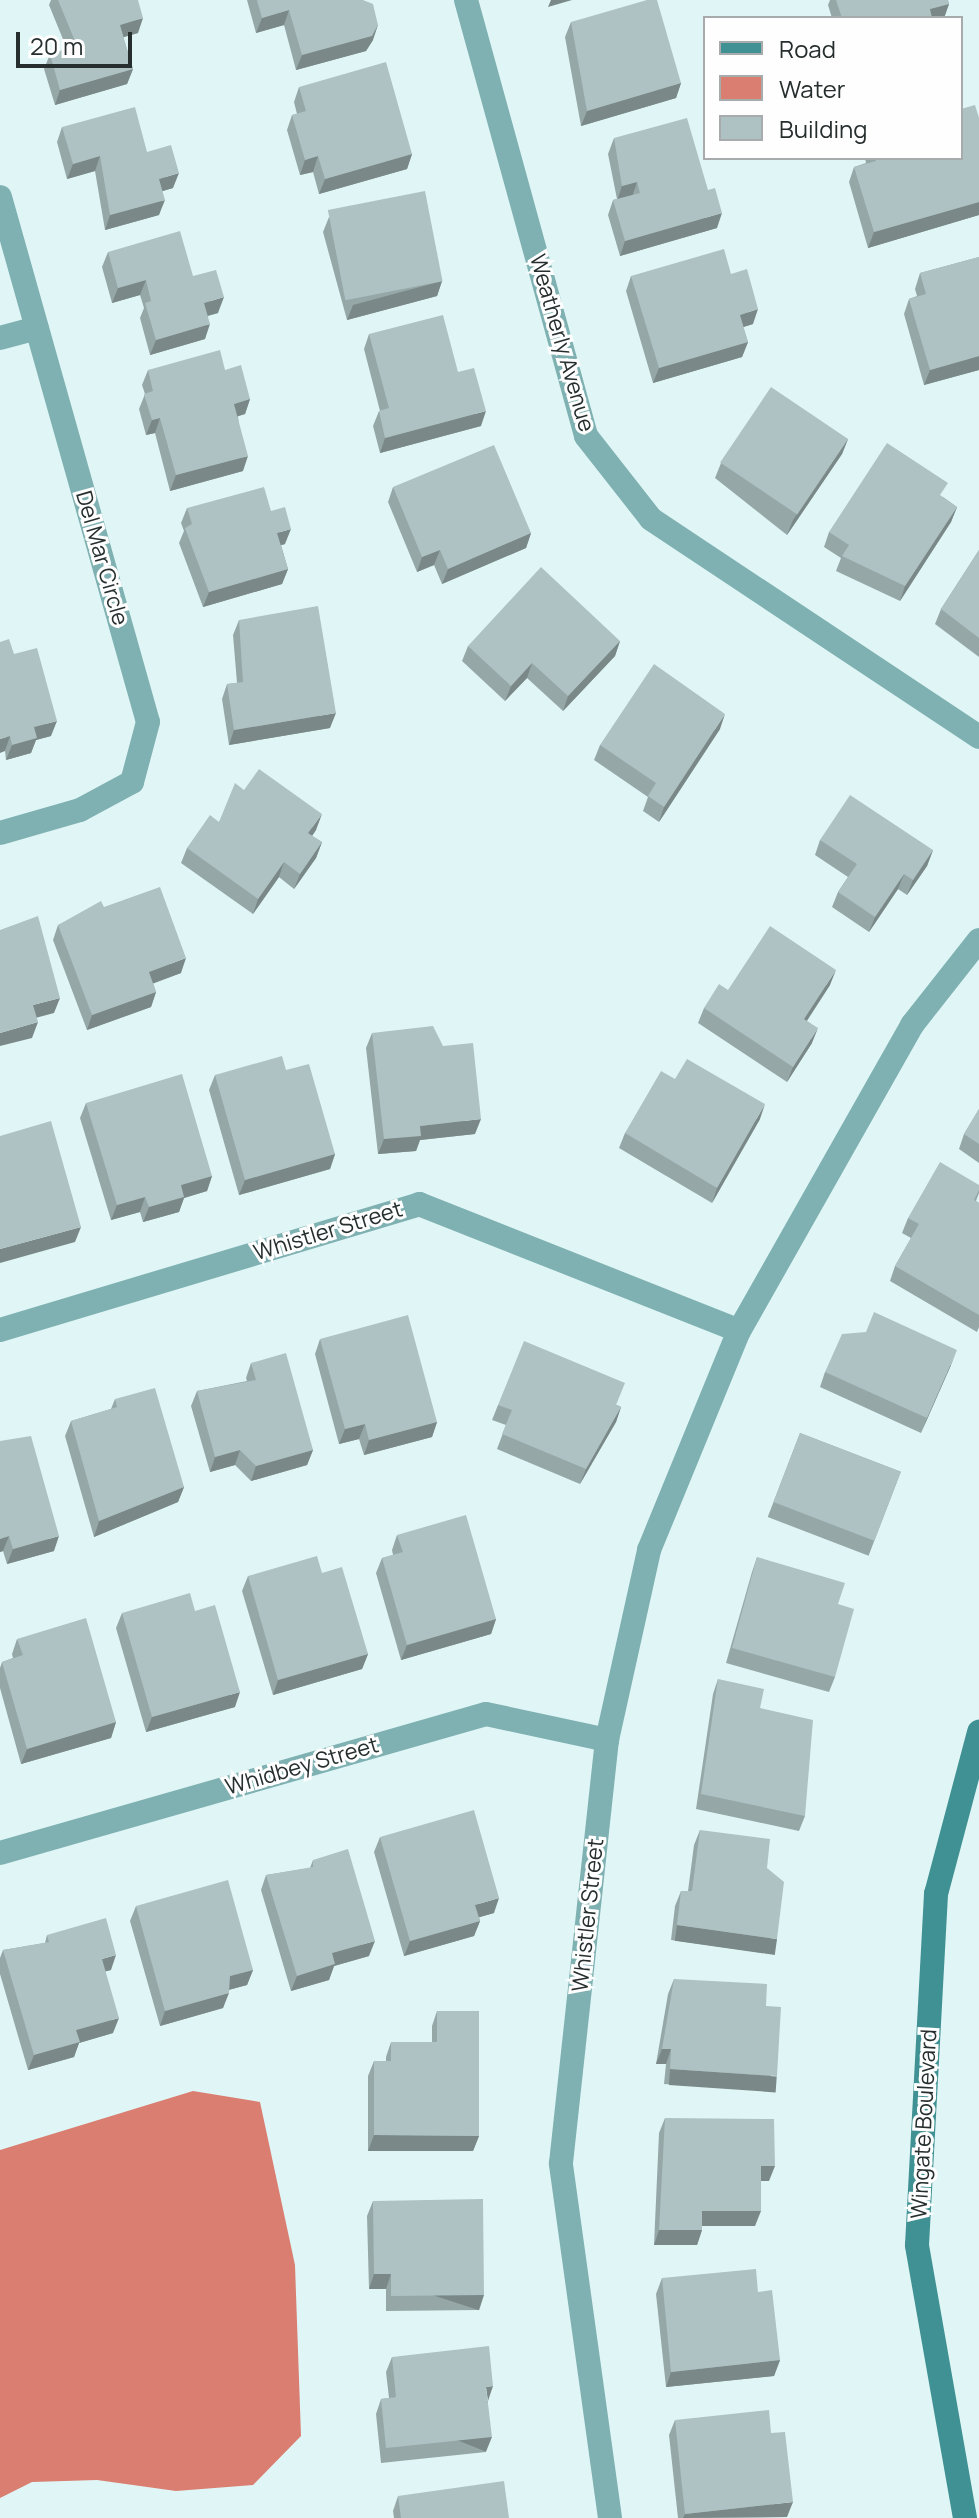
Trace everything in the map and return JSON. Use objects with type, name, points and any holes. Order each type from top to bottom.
[{"type":"street","name":"Weatherly Avenue","points":[[466,0],[586,436],[651,519],[979,737]]},
{"type":"street","name":"Del Mar Circle","points":[[0,197],[148,722],[132,782],[80,810],[0,833]]},
{"type":"street","points":[[0,338],[37,328]]},
{"type":"street","name":"Whistler Street","points":[[610,2518],[561,2163],[607,1740],[649,1550],[739,1331],[912,1025],[979,940]]},
{"type":"street","name":"Whistler Street","points":[[0,1330],[419,1204],[739,1331]]},
{"type":"street","name":"Whidbey Street","points":[[0,1853],[486,1714],[607,1740]]},
{"type":"street","name":"Wingate Boulevard","points":[[965,2518],[917,2245],[936,1894],[979,1732]]},
{"type":"water","points":[[193,2091],[260,2102],[295,2265],[301,2436],[253,2485],[176,2491],[97,2480],[32,2482],[0,2498],[0,2150]]},
{"type":"building","points":[[58,0],[138,0],[143,18],[120,25],[133,69],[60,90],[50,54],[77,46]]},
{"type":"building","points":[[257,0],[363,0],[373,4],[378,25],[372,36],[302,55],[289,10],[262,18]]},
{"type":"building","points":[[647,0],[657,0],[681,83],[587,111],[571,22]]},
{"type":"building","points":[[836,0],[948,0],[949,4],[930,9],[932,16],[841,16]]},
{"type":"building","points":[[386,62],[412,154],[325,179],[318,156],[305,160],[292,115],[306,111],[299,87]]},
{"type":"building","points":[[975,105],[979,118],[979,202],[874,232],[854,167],[876,160],[963,160],[963,108]]},
{"type":"building","points":[[135,107],[147,152],[171,145],[179,173],[159,179],[165,200],[110,215],[100,156],[73,164],[62,127]]},
{"type":"building","points":[[687,118],[708,190],[715,188],[722,213],[625,241],[613,200],[640,193],[637,182],[622,186],[614,138]]},
{"type":"building","points":[[425,191],[443,281],[345,300],[328,210]]},
{"type":"building","points":[[180,231],[193,276],[216,270],[224,297],[204,303],[210,324],[156,340],[145,303],[151,301],[146,280],[118,288],[108,252]]},
{"type":"building","points":[[724,249],[731,274],[747,269],[758,309],[740,315],[748,342],[659,368],[631,276]]},
{"type":"building","points":[[979,257],[979,356],[930,370],[909,299],[926,294],[920,273]]},
{"type":"building","points":[[443,315],[458,372],[474,368],[486,411],[385,438],[379,411],[389,408],[369,334]]},
{"type":"building","points":[[220,350],[225,370],[241,365],[250,399],[234,404],[248,456],[176,475],[160,418],[152,420],[144,394],[153,391],[148,370]]},
{"type":"building","points":[[771,387],[848,439],[797,514],[720,462]]},
{"type":"building","points":[[887,443],[948,483],[940,495],[957,507],[905,586],[842,556],[849,545],[829,532]]},
{"type":"building","points":[[494,445],[531,533],[448,569],[440,550],[422,557],[393,487]]},
{"type":"building","points":[[264,487],[271,511],[285,507],[291,529],[277,533],[288,569],[209,592],[185,528],[192,524],[187,508]]},
{"type":"building","points":[[979,550],[979,638],[941,609]]},
{"type":"building","points":[[541,567],[620,641],[568,696],[532,663],[511,686],[468,646]]},
{"type":"building","points":[[318,606],[336,713],[234,730],[227,684],[243,682],[239,620]]},
{"type":"building","points":[[9,639],[14,654],[37,648],[57,721],[34,727],[37,738],[12,745],[10,736],[0,739],[0,642]]},
{"type":"building","points":[[654,664],[725,714],[664,807],[648,796],[656,783],[600,745]]},
{"type":"building","points":[[259,769],[322,814],[308,833],[322,842],[300,874],[284,862],[258,899],[187,848],[210,815],[219,822],[235,783],[244,790]]},
{"type":"building","points":[[850,795],[933,850],[913,880],[904,874],[875,917],[838,892],[857,864],[820,840]]},
{"type":"building","points":[[160,887],[186,958],[149,972],[156,992],[92,1015],[58,925],[101,901],[104,907]]},
{"type":"building","points":[[38,916],[60,998],[33,1005],[38,1022],[0,1033],[0,930]]},
{"type":"building","points":[[770,926],[836,970],[804,1019],[818,1028],[793,1067],[704,1008],[719,984],[728,990]]},
{"type":"building","points":[[433,1026],[443,1046],[473,1043],[481,1119],[420,1126],[421,1136],[384,1139],[372,1033]]},
{"type":"building","points":[[282,1056],[286,1070],[309,1064],[335,1154],[245,1180],[215,1075]]},
{"type":"building","points":[[687,1059],[765,1104],[717,1188],[625,1133],[661,1071],[675,1079]]},
{"type":"building","points":[[182,1074],[212,1176],[181,1185],[184,1197],[149,1207],[145,1197],[117,1205],[86,1103]]},
{"type":"building","points":[[979,1109],[979,1144],[964,1134]]},
{"type":"building","points":[[51,1121],[81,1227],[0,1249],[0,1136]]},
{"type":"building","points":[[940,1162],[979,1185],[974,1200],[979,1203],[979,1315],[895,1266],[919,1224],[908,1218]]},
{"type":"building","points":[[874,1312],[957,1350],[927,1418],[825,1372],[842,1334],[866,1332]]},
{"type":"building","points":[[408,1315],[437,1422],[369,1440],[365,1424],[345,1429],[320,1339]]},
{"type":"building","points":[[524,1341],[625,1383],[616,1405],[621,1407],[586,1469],[502,1434],[512,1410],[498,1405]]},
{"type":"building","points":[[286,1353],[313,1450],[256,1466],[240,1450],[215,1457],[197,1391],[256,1380],[251,1363]]},
{"type":"building","points":[[155,1388],[184,1487],[99,1521],[71,1421],[117,1407],[115,1399]]},
{"type":"building","points":[[800,1433],[901,1472],[874,1541],[773,1502]]},
{"type":"building","points":[[31,1436],[59,1536],[13,1549],[9,1536],[0,1539],[0,1441]]},
{"type":"building","points":[[466,1515],[496,1619],[407,1645],[382,1558],[403,1552],[397,1535]]},
{"type":"building","points":[[317,1556],[322,1573],[342,1567],[368,1654],[278,1680],[248,1576]]},
{"type":"building","points":[[757,1557],[845,1583],[838,1604],[854,1609],[835,1677],[732,1648]]},
{"type":"building","points":[[190,1593],[195,1611],[215,1605],[240,1692],[152,1717],[122,1613]]},
{"type":"building","points":[[86,1618],[116,1722],[27,1749],[2,1662],[23,1655],[17,1639]]},
{"type":"building","points":[[718,1679],[764,1689],[760,1708],[813,1720],[805,1816],[701,1794]]},
{"type":"building","points":[[474,1810],[499,1898],[475,1905],[480,1921],[410,1941],[380,1837]]},
{"type":"building","points":[[700,1830],[770,1839],[767,1868],[784,1882],[777,1939],[677,1925],[681,1891],[692,1891]]},
{"type":"building","points":[[348,1849],[375,1941],[332,1953],[335,1964],[297,1976],[266,1875],[313,1867],[313,1860]]},
{"type":"building","points":[[228,1880],[253,1970],[230,1976],[229,1993],[165,2011],[136,1906]]},
{"type":"building","points":[[106,1918],[116,1955],[102,1959],[119,2018],[76,2030],[80,2042],[34,2055],[3,1950],[49,1942],[47,1935]]},
{"type":"building","points":[[674,1979],[767,1984],[766,2006],[781,2007],[777,2076],[670,2069],[671,2049],[662,2049]]},
{"type":"building","points":[[437,2011],[479,2011],[479,2136],[374,2135],[374,2061],[391,2061],[391,2042],[437,2042]]},
{"type":"building","points":[[665,2118],[774,2119],[775,2166],[761,2166],[761,2211],[702,2211],[702,2230],[659,2230]]},
{"type":"building","points":[[483,2199],[484,2295],[391,2296],[391,2274],[374,2274],[373,2201]]},
{"type":"building","points":[[756,2269],[758,2292],[772,2290],[780,2360],[671,2372],[662,2278]]},
{"type":"building","points":[[489,2346],[493,2386],[486,2387],[492,2437],[386,2448],[381,2399],[396,2397],[392,2357]]},
{"type":"building","points":[[769,2410],[771,2433],[785,2432],[793,2502],[685,2514],[675,2420]]},
{"type":"building","points":[[504,2481],[509,2518],[401,2518],[398,2496]]}]
